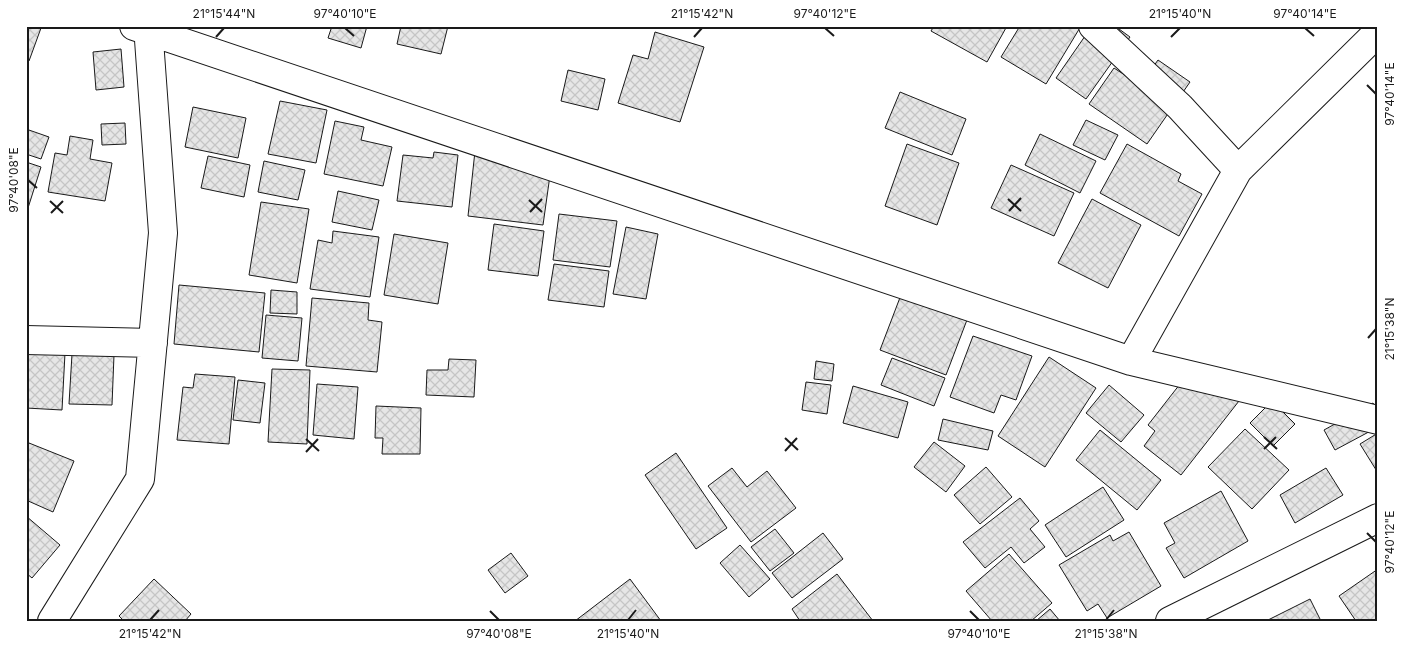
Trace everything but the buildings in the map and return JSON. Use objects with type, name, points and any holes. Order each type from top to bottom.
[{"type":"street","points":[[1093,26],[1180,107],[1238,170]]},
{"type":"street","points":[[52,621],[140,479],[163,233],[143,27],[1131,361],[1378,420]]},
{"type":"street","points":[[1131,361],[1238,170],[1378,32]]},
{"type":"street","points":[[26,340],[153,343]]},
{"type":"street","points":[[1170,621],[1378,518]]}]
